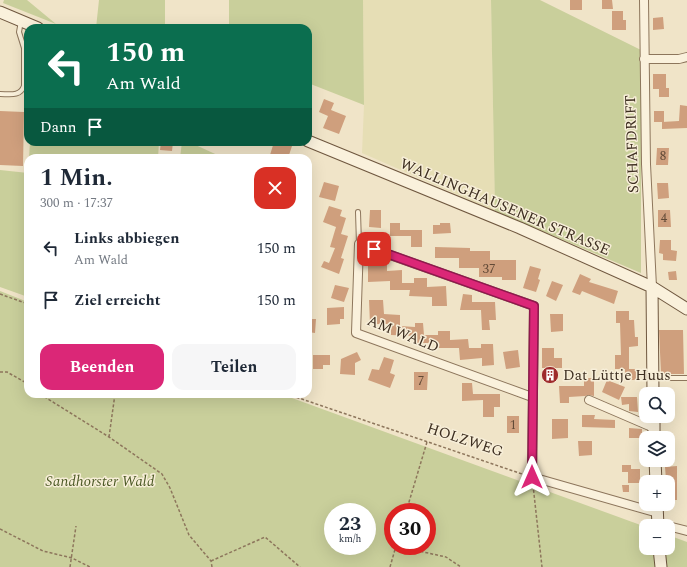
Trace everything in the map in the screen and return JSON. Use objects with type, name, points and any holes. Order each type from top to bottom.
[{"type":"street","name":"SCHAFDRIFT","points":[[644,0],[646,164],[652,287]]},
{"type":"street","points":[[0,12],[28,24]]},
{"type":"street","points":[[644,59],[679,59],[687,56]]},
{"type":"street","name":"WALLINGHAUSENER STRASSE","points":[[312,143],[520,228],[652,287],[687,309]]},
{"type":"street","points":[[359,244],[534,306],[532,477],[658,519]]},
{"type":"street","name":"AM WALD","points":[[359,244],[356,334],[532,397]]},
{"type":"street","points":[[652,287],[654,387]]},
{"type":"street","points":[[589,400],[650,431]]},
{"type":"street","points":[[675,526],[687,532]]},
{"type":"street","points":[[660,555],[661,567]]},
{"type":"lane","points":[[0,94],[16,94],[22,90],[24,86],[24,48],[19,32],[21,21]]},
{"type":"lane","points":[[358,212],[359,244]]},
{"type":"lane","points":[[653,378],[687,378]]},
{"type":"path","points":[[0,294],[24,303]]},
{"type":"path","points":[[0,372],[7,372],[24,382]]},
{"type":"path","points":[[46,398],[108,437],[162,474],[170,488],[189,535],[211,561],[212,567]]},
{"type":"path","points":[[108,437],[114,398]]},
{"type":"path","name":"HOLZWEG","points":[[299,398],[532,477]]},
{"type":"path","points":[[409,503],[427,442]]},
{"type":"path","points":[[532,477],[542,567]]},
{"type":"path","points":[[70,567],[76,526]]},
{"type":"path","points":[[0,529],[43,551],[72,558],[90,567]]},
{"type":"path","points":[[211,561],[265,536],[300,567]]},
{"type":"path","points":[[390,567],[393,555]]},
{"type":"path","points":[[436,555],[446,557],[461,567]]},
{"type":"shaded area","points":[[363,0],[491,0],[495,211],[362,153],[364,105]]},
{"type":"green space","points":[[4,0],[27,0],[56,24],[3,3]]},
{"type":"green space","points":[[99,0],[165,0],[165,24],[96,24]]},
{"type":"green space","points":[[229,0],[363,0],[364,105],[312,85],[312,24],[229,24]]},
{"type":"green space","points":[[491,0],[540,0],[641,50],[641,273],[495,211]]},
{"type":"green space","points":[[30,146],[159,146],[158,154],[29,154]]},
{"type":"green space","points":[[182,146],[198,146],[215,154],[180,154]]},
{"type":"green space","points":[[0,170],[24,173],[24,296],[0,287]]},
{"type":"green space","name":"Sandhorster Wald","points":[[0,291],[24,300],[24,398],[292,398],[639,524],[639,555],[675,555],[675,538],[687,542],[687,567],[0,567]]},
{"type":"building","points":[[570,0],[582,0],[582,10],[570,10]]},
{"type":"building","points":[[602,0],[612,0],[613,9],[602,9]]},
{"type":"building","points":[[612,11],[623,11],[623,20],[626,20],[626,30],[612,30]]},
{"type":"building","points":[[663,17],[664,29],[653,30],[653,18]]},
{"type":"building","points":[[653,74],[666,74],[666,88],[669,88],[669,97],[659,97],[659,89],[653,89]]},
{"type":"building","points":[[324,99],[334,103],[331,110],[346,116],[339,134],[323,128],[328,116],[319,112]]},
{"type":"building","points":[[680,105],[687,106],[687,128],[662,129],[662,122],[679,121]]},
{"type":"building","points":[[0,111],[24,112],[23,166],[0,165]]},
{"type":"building","points":[[654,111],[664,111],[664,122],[654,122]]},
{"type":"building","points":[[160,146],[173,146],[172,151],[160,150]]},
{"type":"building","points":[[273,146],[292,146],[289,154],[270,154]]},
{"type":"building","points":[[657,148],[669,148],[668,165],[656,165]]},
{"type":"building","points":[[324,182],[339,186],[335,201],[319,197]]},
{"type":"building","points":[[657,183],[668,183],[669,198],[658,199]]},
{"type":"building","points":[[329,206],[342,210],[340,216],[346,218],[341,234],[348,236],[341,258],[344,259],[339,274],[321,267],[324,261],[329,263],[335,248],[330,247],[336,227],[323,222]]},
{"type":"building","points":[[370,210],[381,210],[381,228],[369,227]]},
{"type":"building","points":[[658,210],[670,210],[671,227],[658,227]]},
{"type":"building","points":[[390,223],[400,223],[400,230],[422,230],[422,247],[411,247],[411,236],[390,236]]},
{"type":"building","points":[[440,223],[450,223],[451,233],[433,234],[433,225],[440,225]]},
{"type":"building","points":[[660,240],[671,240],[671,250],[677,251],[676,261],[663,260],[663,254],[659,253]]},
{"type":"building","points":[[435,247],[470,248],[470,251],[490,251],[490,260],[516,260],[516,280],[502,280],[502,277],[479,277],[479,268],[459,268],[459,258],[435,258]]},
{"type":"building","points":[[387,262],[387,271],[402,270],[402,283],[414,283],[414,278],[427,278],[427,287],[446,286],[447,306],[432,306],[432,297],[409,296],[410,290],[390,290],[390,281],[368,282],[368,263]]},
{"type":"building","points":[[530,266],[541,269],[538,279],[540,280],[536,292],[523,288]]},
{"type":"building","points":[[676,271],[677,280],[669,280],[668,272]]},
{"type":"building","points":[[580,274],[591,279],[589,282],[618,291],[614,304],[582,291],[580,295],[572,292]]},
{"type":"building","points":[[552,281],[563,285],[556,301],[546,296]]},
{"type":"building","points":[[335,285],[349,288],[344,302],[331,298]]},
{"type":"building","points":[[463,294],[472,295],[472,302],[495,302],[496,320],[489,320],[490,330],[482,330],[481,310],[460,310]]},
{"type":"building","points":[[369,300],[383,300],[384,314],[400,315],[400,326],[415,327],[415,323],[423,323],[424,335],[438,335],[438,331],[450,331],[450,340],[468,339],[469,348],[481,348],[481,344],[493,344],[494,365],[482,366],[482,358],[460,360],[459,348],[438,348],[438,343],[415,343],[415,336],[391,335],[391,324],[370,324]]},
{"type":"building","points":[[344,307],[344,319],[340,319],[340,324],[327,325],[327,308]]},
{"type":"building","points":[[616,311],[629,311],[629,320],[634,320],[635,337],[638,337],[638,346],[629,347],[629,369],[637,369],[638,380],[625,380],[625,369],[615,369],[615,355],[621,355],[620,323],[616,323]]},
{"type":"building","points":[[550,314],[563,314],[563,331],[551,332]]},
{"type":"building","points":[[312,319],[316,319],[315,333],[312,333]]},
{"type":"building","points":[[659,330],[683,330],[684,374],[661,374]]},
{"type":"building","points":[[542,348],[554,348],[554,358],[562,358],[562,368],[555,368],[555,379],[545,379],[545,368],[542,368]]},
{"type":"building","points":[[518,350],[520,367],[506,369],[503,352]]},
{"type":"building","points":[[357,352],[361,360],[355,363],[355,375],[340,374],[341,359]]},
{"type":"building","points":[[313,355],[330,355],[330,365],[323,365],[323,369],[313,369]]},
{"type":"building","points":[[384,357],[394,360],[390,373],[395,375],[390,388],[368,380],[372,369],[379,370]]},
{"type":"building","points":[[414,372],[428,372],[427,390],[414,390]]},
{"type":"building","points":[[584,378],[594,378],[594,396],[569,397],[569,403],[560,403],[559,386],[584,386]]},
{"type":"building","points":[[607,380],[625,387],[619,400],[602,392]]},
{"type":"building","points":[[462,383],[472,383],[473,394],[500,394],[500,407],[494,407],[494,417],[483,417],[483,400],[462,401]]},
{"type":"building","points":[[621,397],[637,397],[638,412],[629,411],[629,404],[622,405]]},
{"type":"building","points":[[582,415],[595,415],[594,419],[615,420],[615,428],[582,427]]},
{"type":"building","points":[[507,416],[519,416],[519,433],[507,433]]},
{"type":"building","points":[[552,419],[568,419],[568,438],[552,439]]},
{"type":"building","points":[[629,428],[642,429],[642,431],[639,431],[639,438],[629,438]]},
{"type":"building","points":[[578,441],[592,441],[592,455],[579,456]]},
{"type":"building","points":[[622,465],[631,465],[631,469],[640,469],[639,483],[628,483],[628,472],[622,472]]},
{"type":"building","points":[[677,466],[677,500],[675,500],[675,475],[666,475],[665,467]]},
{"type":"building","points":[[622,485],[629,485],[629,492],[623,492]]},
{"type":"place","name":"Dat Lüttje Huus","points":[[550,375]]},
{"type":"route","points":[[374,249],[534,306],[532,477]]}]
